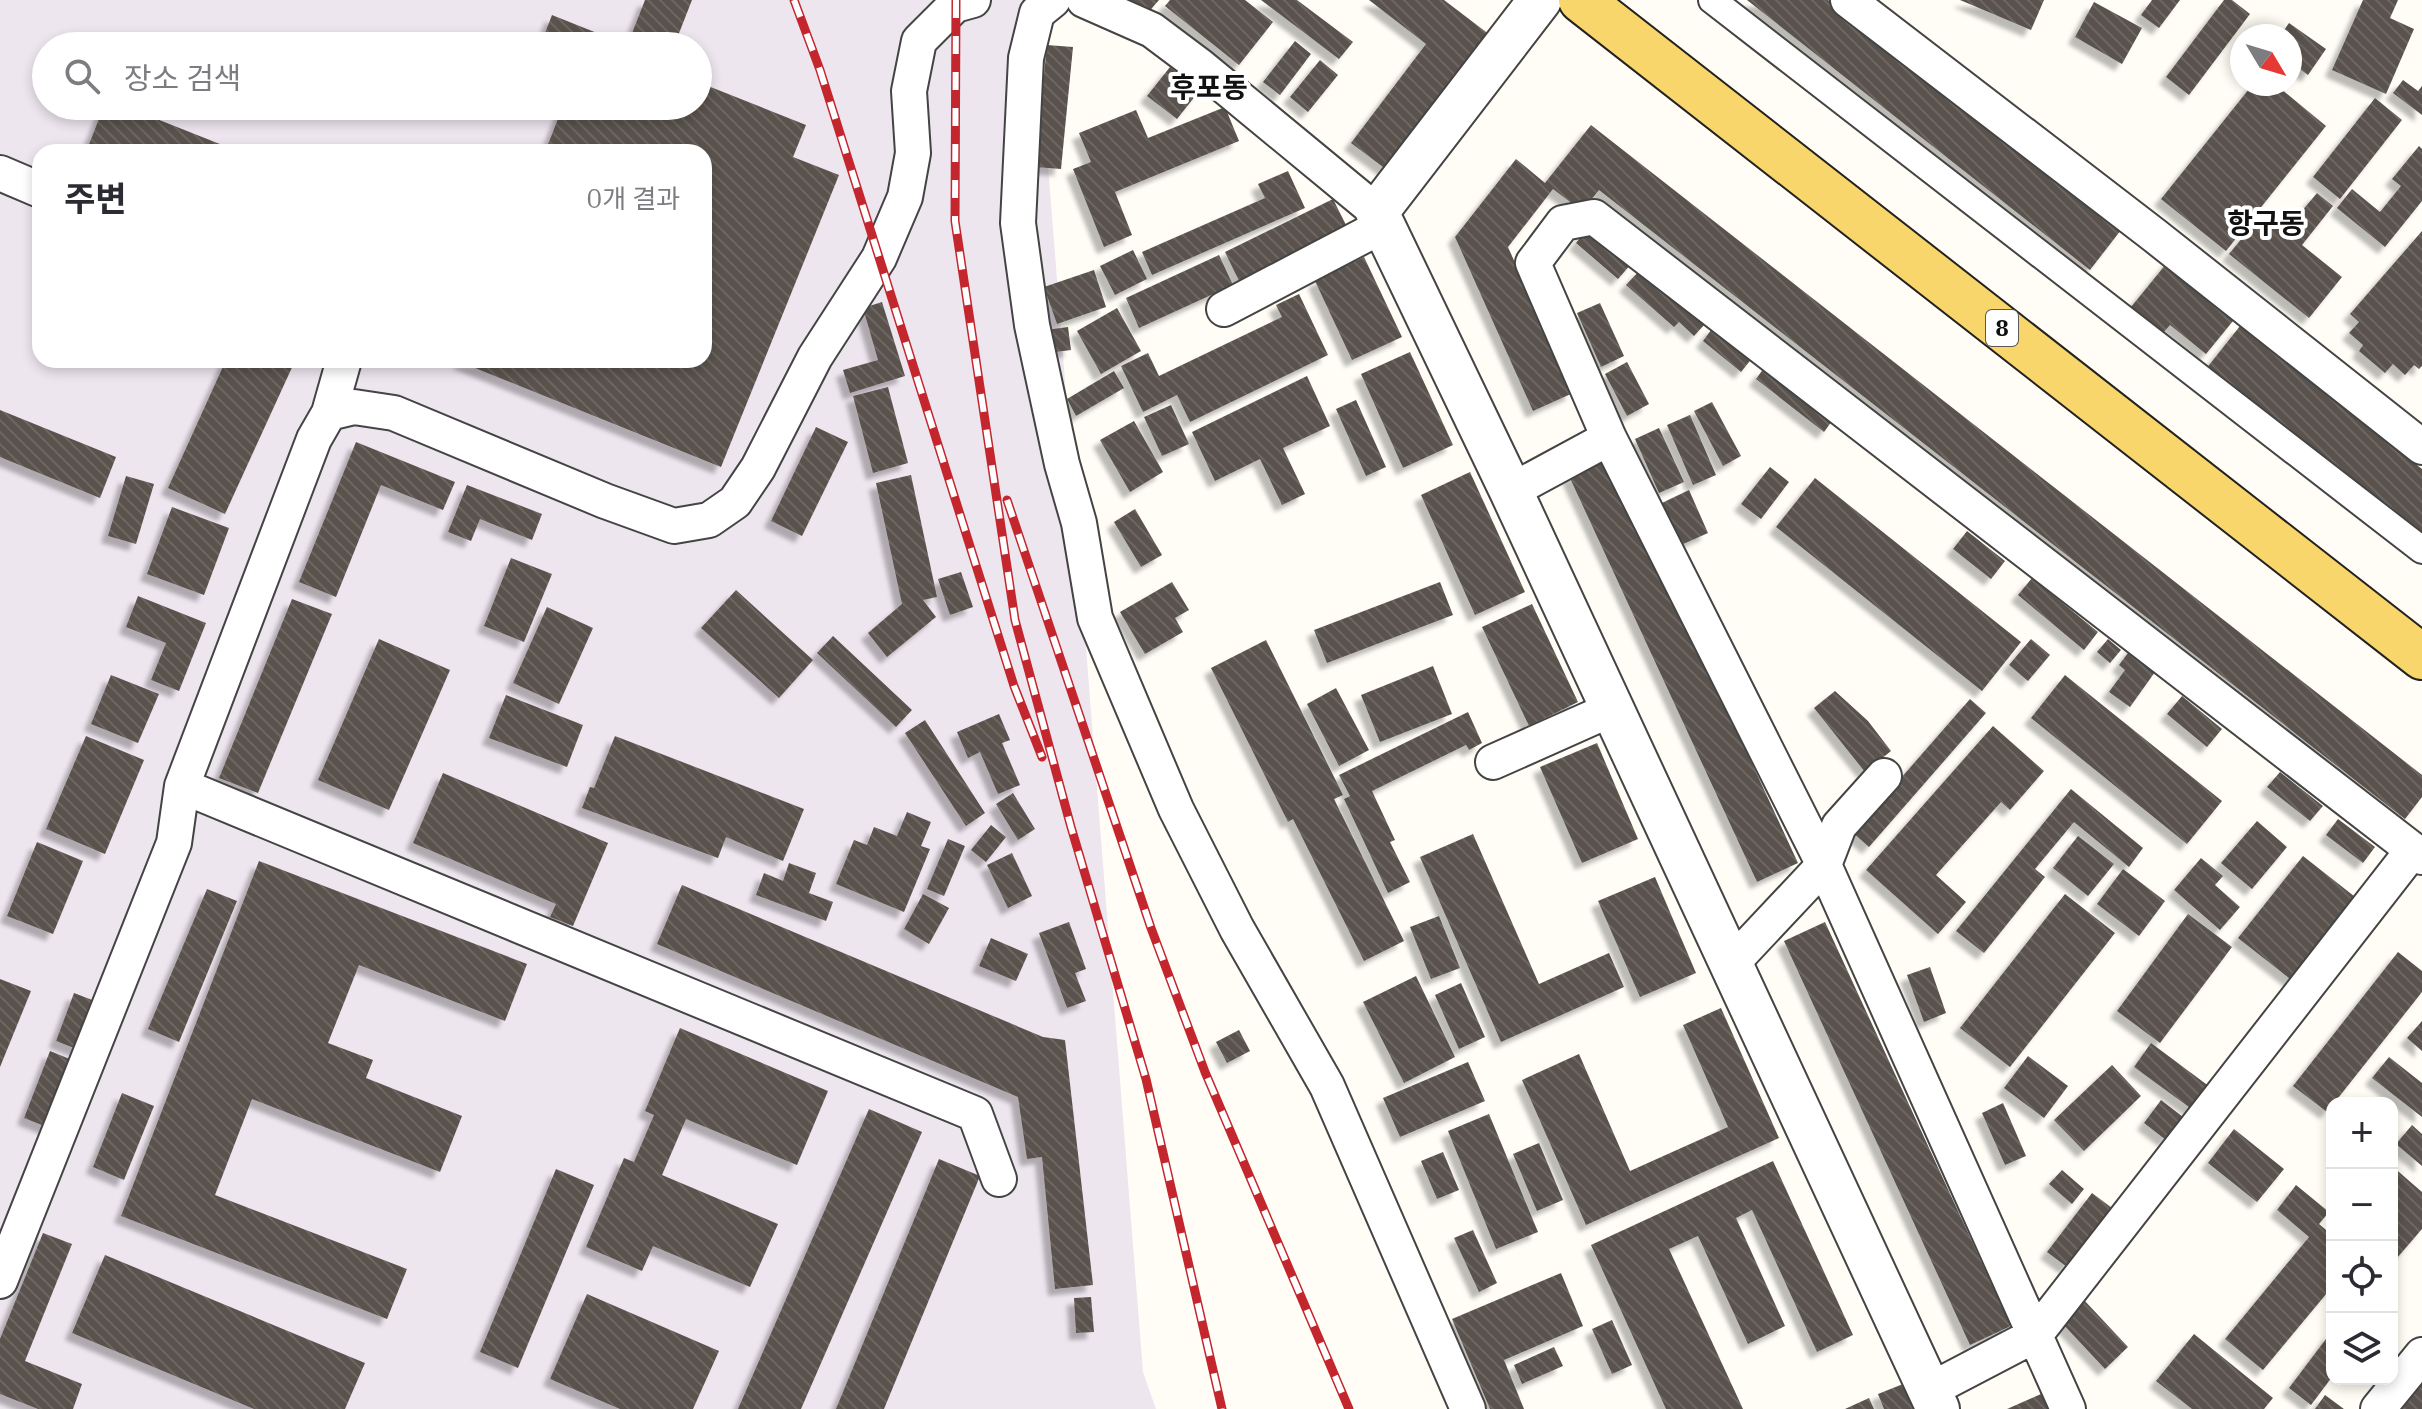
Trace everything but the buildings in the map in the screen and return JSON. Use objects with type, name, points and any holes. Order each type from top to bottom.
[{"type":"main road","name":"8","points":[[1581,0],[2422,657]]},
{"type":"street","points":[[329,413],[354,407],[394,413],[605,501],[674,526],[709,520],[735,502],[758,468],[815,357],[879,258],[905,197],[913,153],[909,91],[919,41],[955,5],[973,0]]},
{"type":"street","points":[[1053,0],[1037,13],[1026,58],[1018,223],[1032,325],[1062,464],[1079,523],[1095,618],[1176,809],[1237,929],[1327,1086],[1468,1409]]},
{"type":"street","points":[[1084,0],[1152,30],[1200,66],[1381,218],[1934,1400],[2035,1335],[2418,854],[1594,217],[1563,223],[1533,263],[1609,438],[1824,865],[2035,1335],[2068,1409]]},
{"type":"street","points":[[1224,309],[1381,218],[1540,0]]},
{"type":"street","points":[[1712,0],[2422,550]]},
{"type":"street","points":[[1848,0],[2154,235],[2422,447]]},
{"type":"street","points":[[0,173],[32,187]]},
{"type":"street","points":[[0,1281],[174,843],[182,786],[314,439],[329,413],[342,368]]},
{"type":"street","points":[[1511,491],[1609,438]]},
{"type":"street","points":[[1493,762],[1612,709]]},
{"type":"street","points":[[1731,964],[1824,865],[1839,826],[1884,776]]},
{"type":"street","points":[[182,786],[975,1114],[999,1179]]},
{"type":"street","points":[[2378,1409],[2422,1355]]},
{"type":"shaded area","points":[[0,0],[1035,0],[1143,1372],[1156,1409],[0,1409]]},
{"type":"railway","points":[[794,0],[820,70],[1014,686],[1042,757]]},
{"type":"railway","points":[[956,0],[955,221],[1015,620],[1071,827],[1146,1079],[1222,1409]]},
{"type":"railway","points":[[1007,500],[1151,928],[1205,1072],[1349,1409]]},
{"type":"district","name":"후포동","points":[[1209,87]]},
{"type":"district","name":"항구동","points":[[2266,223]]}]
